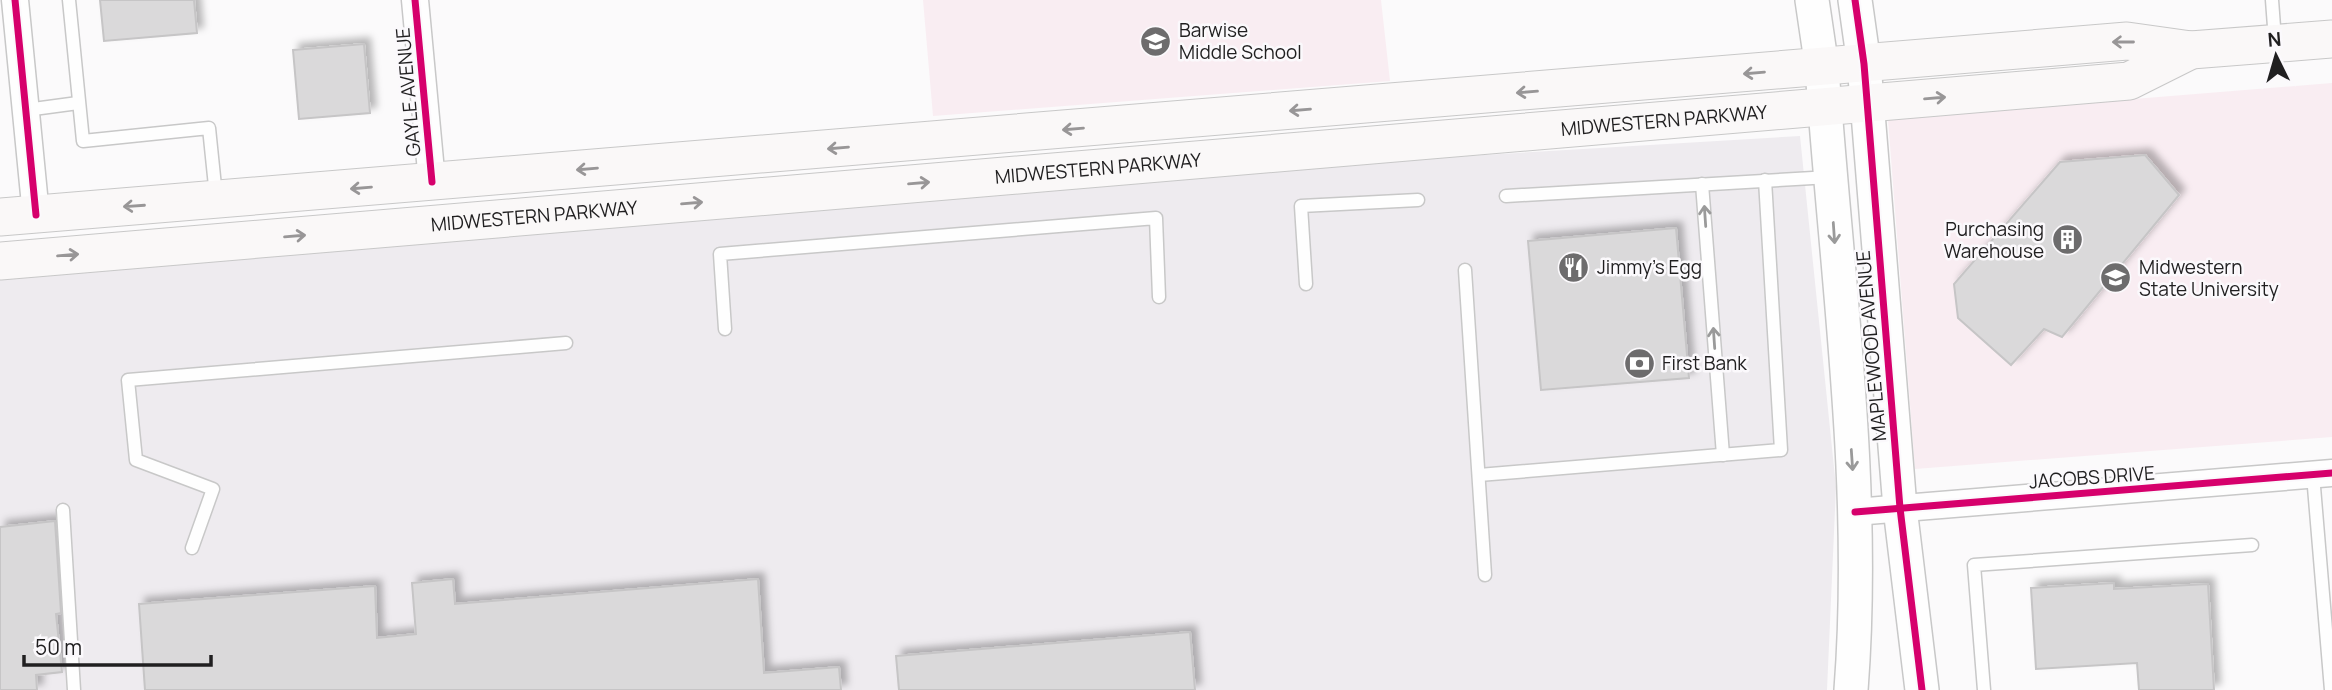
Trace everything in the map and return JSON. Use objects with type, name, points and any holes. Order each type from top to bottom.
[{"type":"main road","name":"MIDWESTERN PARKWAY","points":[[0,218],[2126,41],[2191,50],[2332,39]]},
{"type":"main road","name":"MIDWESTERN PARKWAY","points":[[0,261],[2129,81],[2191,50]]},
{"type":"main road","points":[[1231,116],[1235,156]]},
{"type":"main road","points":[[638,165],[642,207]]},
{"type":"main road","points":[[432,182],[437,224]]},
{"type":"street","points":[[15,0],[36,215]]},
{"type":"street","name":"GAYLE AVENUE","points":[[415,0],[432,182]]},
{"type":"street","name":"MAPLEWOOD AVENUE","points":[[1812,0],[1822,68],[1855,512],[1856,621],[1851,690]]},
{"type":"street","name":"MAPLEWOOD AVENUE","points":[[1855,0],[1864,64],[1899,508],[1922,690]]},
{"type":"street","name":"JACOBS DRIVE","points":[[1855,512],[2322,474]]},
{"type":"lane","points":[[69,0],[83,141],[209,128],[216,200]]},
{"type":"lane","points":[[2272,0],[2275,44]]},
{"type":"lane","points":[[26,110],[78,103]]},
{"type":"lane","points":[[1506,196],[1830,177]]},
{"type":"lane","points":[[1479,475],[1781,450],[1765,180]]},
{"type":"lane","points":[[1702,184],[1723,455]]},
{"type":"lane","points":[[1306,284],[1301,206],[1418,200]]},
{"type":"lane","points":[[725,329],[720,254],[1156,218],[1159,297]]},
{"type":"lane","points":[[1465,270],[1485,575]]},
{"type":"lane","points":[[192,548],[213,489],[136,460],[128,380],[566,343]]},
{"type":"lane","points":[[2322,474],[2332,690]]},
{"type":"lane","points":[[63,510],[74,690]]},
{"type":"lane","points":[[1984,690],[1974,565],[2252,545]]},
{"type":"shaded area","name":"Barwise Middle School","points":[[923,0],[1381,0],[1390,81],[933,116]]},
{"type":"shaded area","name":"Midwestern State University","points":[[2332,83],[2332,437],[1915,469],[1888,119]]},
{"type":"shaded area","points":[[1800,136],[1836,487],[1827,690],[0,690],[0,273],[122,260],[1467,156]]},
{"type":"building","points":[[100,0],[194,0],[197,33],[104,41]]},
{"type":"building","points":[[364,44],[370,113],[299,119],[293,50]]},
{"type":"building","name":"Purchasing Warehouse","points":[[2145,155],[2179,195],[2062,337],[2044,329],[2011,365],[1958,318],[1954,284],[2060,162]]},
{"type":"building","points":[[1676,228],[1689,378],[1541,390],[1528,241]]},
{"type":"building","points":[[55,521],[61,613],[56,614],[62,672],[36,675],[37,690],[0,690],[0,527]]},
{"type":"building","points":[[453,579],[455,604],[758,579],[764,673],[839,667],[841,690],[145,690],[139,604],[375,586],[377,638],[416,634],[412,583]]},
{"type":"building","points":[[2114,583],[2114,589],[2208,584],[2214,690],[2139,690],[2137,663],[2036,669],[2031,588]]},
{"type":"building","points":[[1190,632],[1195,690],[899,690],[896,656]]},
{"type":"cycle path","points":[[15,0],[36,215]]},
{"type":"cycle path","points":[[415,0],[432,182]]},
{"type":"cycle path","points":[[1855,0],[1864,64],[1900,508],[1922,690]]},
{"type":"cycle path","points":[[1855,512],[2332,473]]},
{"type":"place","name":"Barwise Middle School","points":[[1156,41]]},
{"type":"place","name":"Purchasing Warehouse","points":[[2067,240]]},
{"type":"place","name":"Jimmy's Egg","points":[[1574,267]]},
{"type":"place","name":"Midwestern State University","points":[[2116,278]]},
{"type":"place","name":"First Bank","points":[[1639,363]]}]
